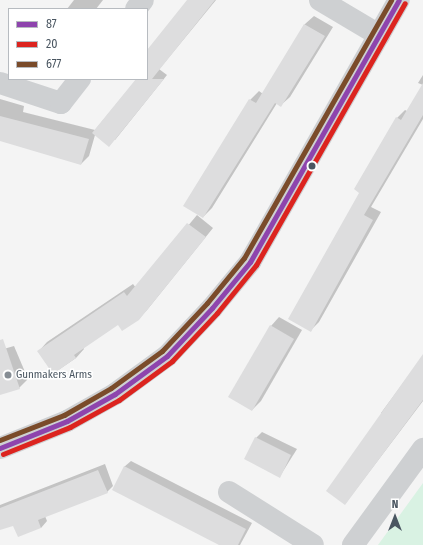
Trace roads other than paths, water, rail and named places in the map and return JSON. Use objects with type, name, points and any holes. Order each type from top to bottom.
[{"type":"street","points":[[137,8],[143,0]]},
{"type":"street","points":[[320,0],[379,35]]},
{"type":"street","points":[[0,448],[67,421],[115,394],[167,356],[202,319],[250,262],[400,0]]},
{"type":"street","points":[[0,83],[61,103],[79,80]]},
{"type":"street","points":[[353,545],[423,449]]},
{"type":"street","points":[[229,492],[313,545]]},
{"type":"place","name":"Gunmakers Arms","points":[[8,375]]}]
